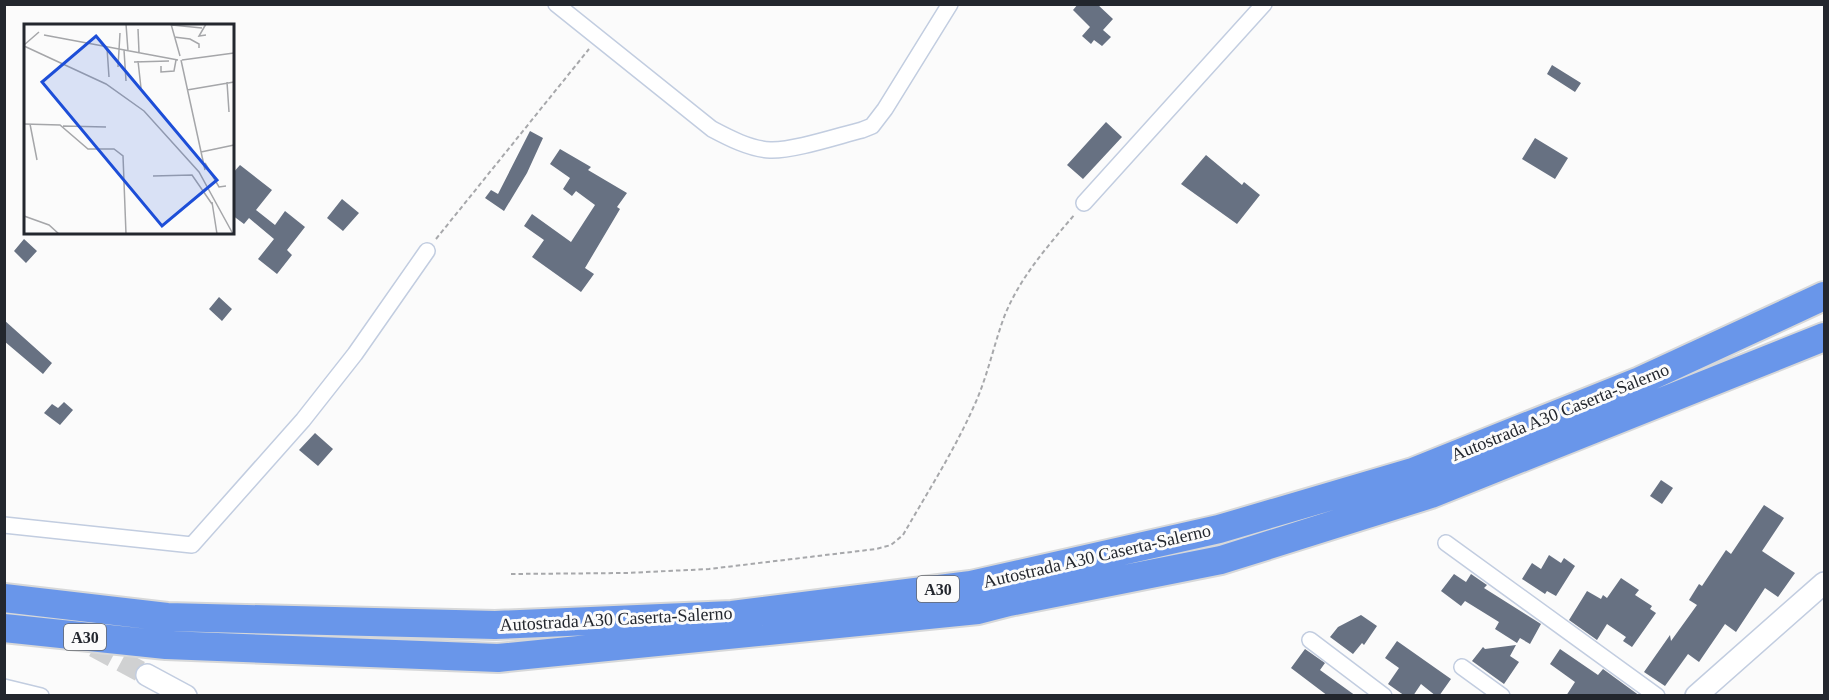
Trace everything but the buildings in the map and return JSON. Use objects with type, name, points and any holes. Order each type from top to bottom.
[{"type":"highway","name":"Autostrada A30 Caserta-Salerno","points":[[4,598],[166,617],[495,625],[732,615],[971,585],[1219,529],[1413,472],[1640,381],[1824,296]]},
{"type":"highway","name":"Autostrada A30 Caserta-Salerno","points":[[4,628],[166,645],[498,658],[978,610],[1221,560],[1431,494],[1824,336]]},
{"type":"main road","points":[[1696,696],[1824,583]]},
{"type":"main road","points":[[147,675],[186,696]]},
{"type":"street","points":[[556,4],[712,129],[729,138],[770,150],[872,126],[950,4]]},
{"type":"street","points":[[1084,203],[1264,4]]},
{"type":"street","points":[[4,525],[192,545],[311,410],[356,354],[427,251]]},
{"type":"street","points":[[1446,543],[1657,696]]},
{"type":"street","points":[[1310,640],[1384,696]]},
{"type":"street","points":[[1462,668],[1503,696]]},
{"type":"street","points":[[4,687],[41,696]]},
{"type":"path","points":[[427,251],[597,39]]},
{"type":"path","points":[[511,574],[627,573],[709,569],[876,549],[891,545],[903,535],[974,407],[1016,291],[1052,241],[1084,203]]},
{"type":"tunnel","points":[[12,603],[147,675]]}]
